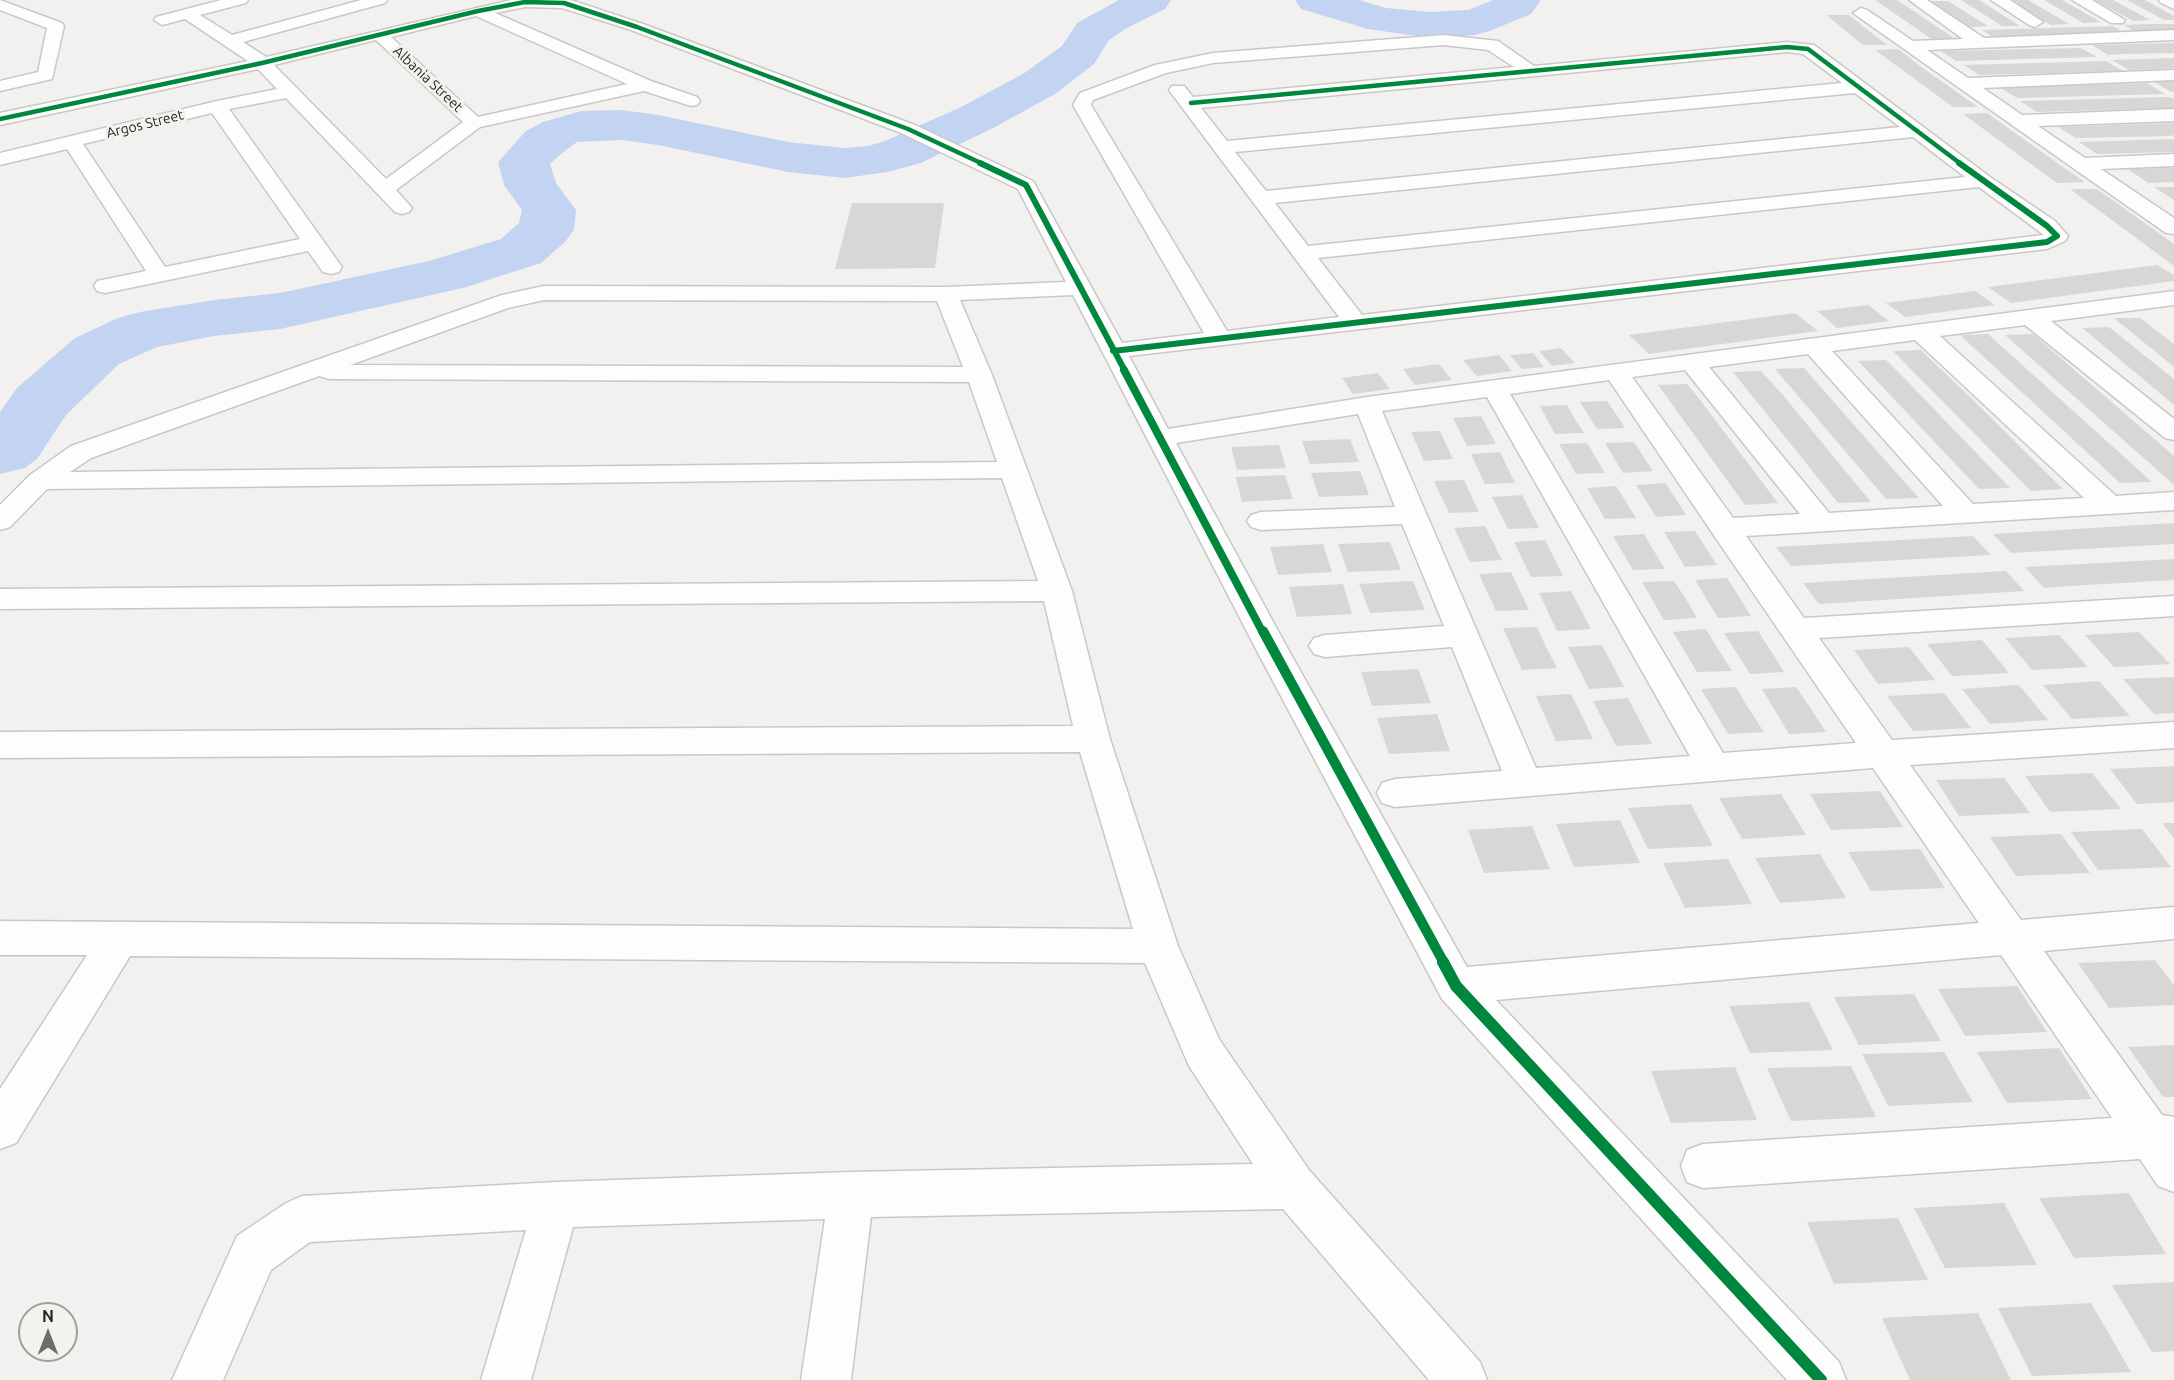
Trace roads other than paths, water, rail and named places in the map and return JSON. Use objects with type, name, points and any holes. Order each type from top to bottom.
[{"type":"street","points":[[162,20],[240,0]]},
{"type":"street","points":[[229,41],[379,0]]},
{"type":"street","points":[[1917,0],[1980,43]]},
{"type":"street","points":[[1999,0],[2035,22]]},
{"type":"street","points":[[2080,0],[2117,20]]},
{"type":"street","points":[[2167,0],[2174,4]]},
{"type":"street","points":[[0,119],[262,63],[478,11],[525,2],[564,3],[637,27],[908,129],[1026,185],[1078,288],[1456,987],[1821,1380]]},
{"type":"street","points":[[0,5],[56,26],[46,75],[3,83]]},
{"type":"street","points":[[478,11],[645,84],[691,101]]},
{"type":"street","points":[[1861,13],[2174,228]]},
{"type":"street","points":[[188,14],[262,63],[402,208]]},
{"type":"street","points":[[1909,46],[2174,35]]},
{"type":"street","name":"Albania Street","points":[[381,36],[474,123]]},
{"type":"street","points":[[1219,338],[1082,105],[1086,97],[1161,69],[1213,58],[1444,40],[1492,45],[1531,71]]},
{"type":"street","points":[[1113,351],[2047,242],[2057,236],[2047,226],[1983,181],[1808,49],[1787,47],[1191,103]]},
{"type":"street","points":[[1161,69],[1191,103],[1356,322]]},
{"type":"street","points":[[1963,84],[2174,75]]},
{"type":"street","points":[[384,190],[474,123],[645,84]]},
{"type":"street","points":[[1223,147],[1858,87]]},
{"type":"street","name":"Argos Street","points":[[0,159],[218,106],[291,92]]},
{"type":"street","points":[[218,106],[331,267]]},
{"type":"street","points":[[2017,121],[2174,115]]},
{"type":"street","points":[[1262,198],[1917,131]]},
{"type":"street","points":[[72,142],[159,274]]},
{"type":"street","points":[[2080,164],[2174,160]]},
{"type":"street","points":[[1304,253],[1983,181]]},
{"type":"street","points":[[2150,212],[2174,211]]},
{"type":"street","points":[[105,286],[314,243]]},
{"type":"street","points":[[0,521],[40,482],[81,452],[502,302],[544,293],[946,294],[1078,288]]},
{"type":"street","points":[[946,294],[979,375],[1057,591],[1094,739],[1158,946],[1204,1052],[1293,1186],[1462,1380]]},
{"type":"street","points":[[1159,438],[1367,405],[2163,299],[2174,316]]},
{"type":"street","points":[[2030,316],[2174,432]]},
{"type":"street","points":[[1920,331],[2109,505]]},
{"type":"street","points":[[1814,346],[1965,513]]},
{"type":"street","points":[[1692,363],[1821,522]]},
{"type":"street","points":[[307,372],[979,375]]},
{"type":"street","points":[[1616,373],[2010,938],[2166,1147]]},
{"type":"street","points":[[1495,388],[1714,768]]},
{"type":"street","points":[[1367,405],[1525,783]]},
{"type":"street","points":[[40,482],[1013,470]]},
{"type":"street","points":[[1724,528],[2174,501]]},
{"type":"street","points":[[1261,521],[1413,515]]},
{"type":"street","points":[[0,598],[1057,591]]},
{"type":"street","points":[[1795,629],[2174,606]]},
{"type":"street","points":[[1325,646],[1463,635]]},
{"type":"street","points":[[1395,793],[1882,754],[2174,735]]},
{"type":"street","points":[[0,745],[1094,739]]},
{"type":"street","points":[[1456,987],[2174,923]]},
{"type":"street","points":[[0,938],[1158,946]]},
{"type":"street","points":[[0,1128],[120,938]]},
{"type":"street","points":[[1703,1166],[2166,1147]]},
{"type":"street","points":[[197,1380],[254,1253],[302,1219],[555,1205],[1293,1186]]},
{"type":"street","points":[[826,1380],[851,1196]]},
{"type":"street","points":[[506,1380],[555,1205]]},
{"type":"waterway","points":[[0,453],[12,444],[41,402],[97,351],[140,331],[214,318],[280,311],[442,276],[521,251],[546,229],[549,210],[530,185],[524,162],[544,142],[560,132],[581,126],[622,125],[658,130],[788,157],[845,163],[869,161],[903,152],[978,117],[1039,84],[1078,55],[1092,32],[1110,20],[1151,0]]},
{"type":"waterway","points":[[1315,0],[1383,20],[1430,25],[1475,22],[1517,5],[1521,0]]}]
